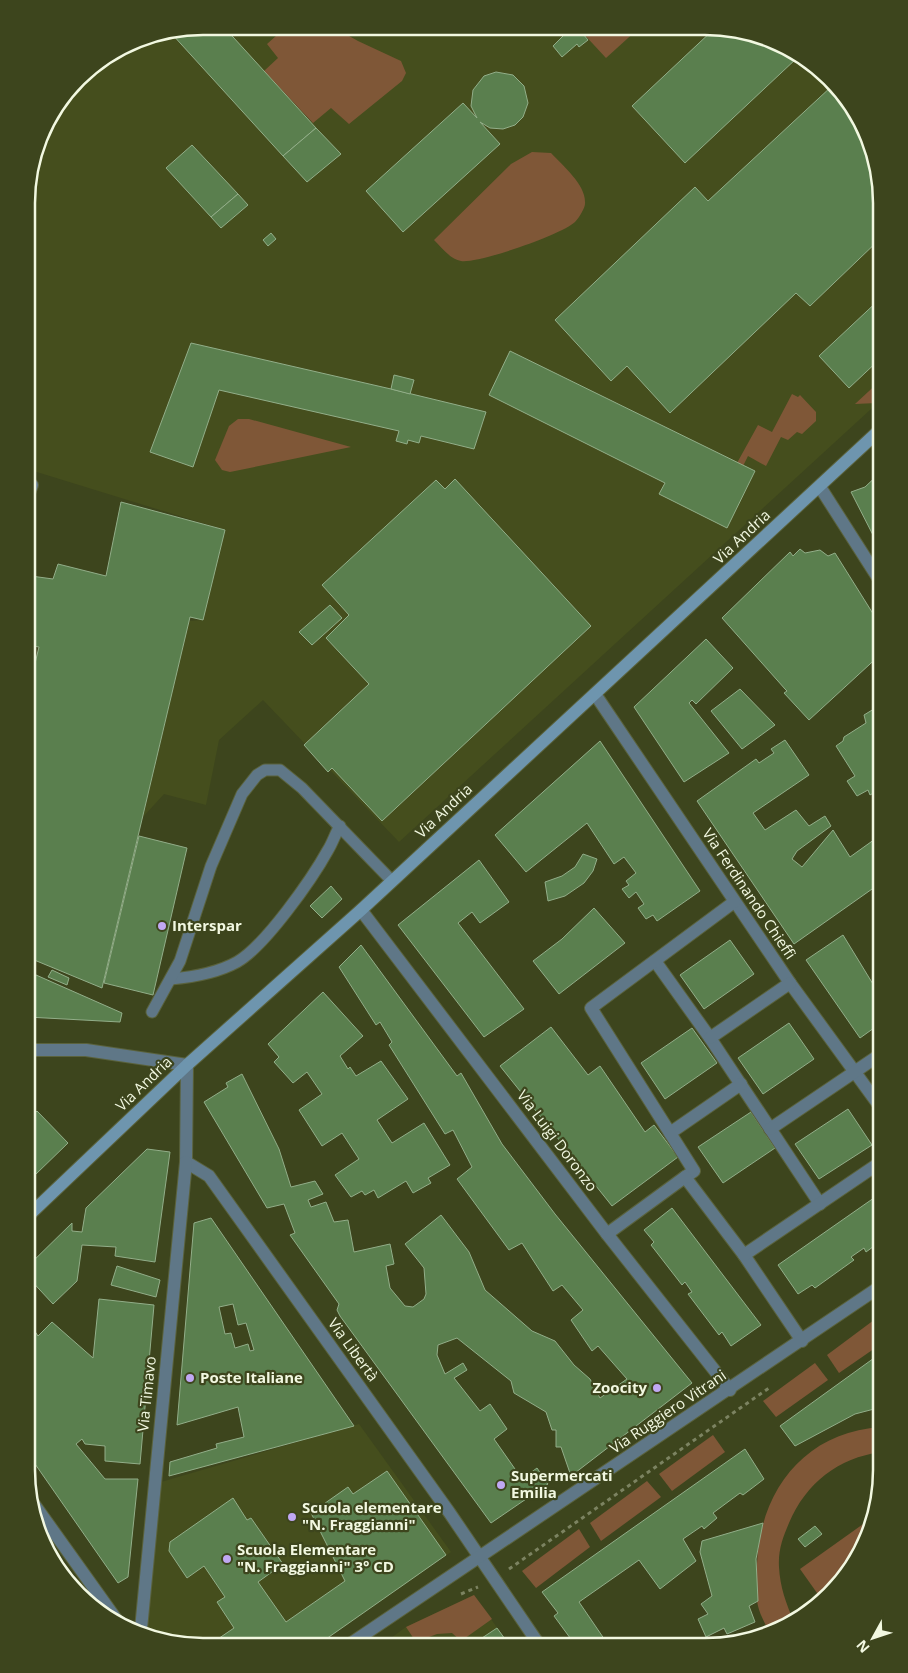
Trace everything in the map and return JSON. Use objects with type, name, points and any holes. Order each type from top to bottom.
[{"type":"main road","name":"Via Andria","points":[[35,1209],[187,1065],[361,910],[873,437]]},
{"type":"street","points":[[820,487],[873,560]]},
{"type":"street","name":"Via Ferdinando Chieffi","points":[[595,694],[790,983],[873,1096]]},
{"type":"street","points":[[607,1234],[694,1171],[591,1008],[734,902]]},
{"type":"street","name":"Via Luigi Doronzo","points":[[361,910],[607,1234],[730,1390]]},
{"type":"street","points":[[655,960],[710,1038],[820,1204]]},
{"type":"street","points":[[710,1038],[790,983]]},
{"type":"street","points":[[35,1050],[86,1050],[187,1065],[186,1162]]},
{"type":"street","points":[[770,1129],[873,1060]]},
{"type":"street","points":[[670,1133],[741,1084]]},
{"type":"street","name":"Via Libertà","points":[[186,1162],[209,1176],[480,1557],[535,1638]]},
{"type":"street","name":"Via Timavo","points":[[141,1626],[186,1162]]},
{"type":"street","points":[[744,1255],[873,1168]]},
{"type":"street","points":[[685,1177],[744,1255],[802,1340]]},
{"type":"street","name":"Via Ruggiero Vitrani","points":[[359,1638],[730,1390],[873,1291]]},
{"type":"street","points":[[41,1514],[109,1609]]},
{"type":"lane","points":[[152,1012],[180,961],[211,866],[242,794],[257,775],[265,770],[280,770],[302,788],[392,881]]},
{"type":"lane","points":[[171,979],[197,977],[238,962],[264,939],[312,875],[329,849],[340,826]]},
{"type":"shaded area","points":[[192,35],[716,35],[738,38],[780,52],[799,63],[816,77],[845,109],[856,128],[864,149],[872,181],[873,407],[399,842],[263,700],[219,740],[206,805],[164,794],[143,817],[189,621],[203,620],[225,530],[35,471],[36,181],[48,138],[63,109],[92,77],[109,63],[128,52],[149,44],[170,38]]},
{"type":"shaded area","points":[[277,35],[347,35],[401,61],[406,73],[402,81],[349,124],[331,108],[313,123],[264,71],[278,58],[267,44]]},
{"type":"shaded area","points":[[585,35],[631,35],[606,58]]},
{"type":"shaded area","points":[[532,152],[551,153],[577,182],[584,195],[585,204],[577,220],[555,234],[484,258],[461,261],[450,256],[434,240],[511,164]]},
{"type":"shaded area","points":[[873,387],[873,403],[855,404]]},
{"type":"shaded area","points":[[792,394],[798,397],[800,395],[816,412],[816,421],[802,434],[797,432],[788,440],[781,437],[766,466],[748,456],[743,466],[737,463],[758,425],[772,432]]},
{"type":"shaded area","points":[[238,419],[249,419],[351,447],[230,472],[222,470],[215,460],[229,426]]},
{"type":"shaded area","points":[[873,1321],[873,1350],[839,1373],[827,1355]]},
{"type":"shaded area","points":[[815,1363],[828,1380],[776,1417],[763,1401]]},
{"type":"shaded area","name":"Scuola elementare \"N. Fraggianni\"","points":[[359,1424],[451,1552],[328,1638],[203,1638],[181,1637],[159,1632],[147,1628],[161,1482]]},
{"type":"shaded area","points":[[873,1428],[873,1454],[851,1460],[837,1467],[825,1475],[804,1496],[789,1523],[780,1549],[779,1561],[782,1588],[791,1615],[767,1626],[758,1606],[756,1574],[760,1537],[767,1512],[778,1489],[792,1470],[809,1453],[830,1440],[854,1431]]},
{"type":"shaded area","points":[[713,1435],[725,1452],[672,1491],[659,1474]]},
{"type":"shaded area","points":[[647,1481],[661,1497],[601,1541],[590,1523]]},
{"type":"shaded area","points":[[864,1523],[851,1554],[824,1589],[818,1594],[800,1569]]},
{"type":"shaded area","points":[[579,1529],[590,1547],[536,1588],[522,1571]]},
{"type":"shaded area","points":[[474,1595],[504,1638],[391,1638],[406,1627]]},
{"type":"shaded area","points":[[474,1595],[492,1619],[465,1638],[458,1638],[452,1633],[437,1634],[426,1638],[413,1638],[406,1627]]},
{"type":"building","points":[[192,35],[231,35],[316,128],[283,156],[175,37]]},
{"type":"building","points":[[564,35],[584,35],[588,40],[579,47],[577,44],[562,57],[553,46]]},
{"type":"building","points":[[708,35],[738,38],[759,44],[780,52],[794,60],[685,163],[632,106]]},
{"type":"building","points":[[496,72],[513,75],[524,86],[528,103],[523,117],[515,125],[503,129],[490,128],[480,122],[500,144],[403,232],[366,191],[463,103],[477,118],[471,106],[473,90],[484,76]]},
{"type":"building","points":[[828,89],[845,109],[856,128],[867,159],[872,181],[873,246],[810,306],[796,293],[670,413],[627,366],[611,381],[555,320],[695,187],[708,201]]},
{"type":"building","points":[[316,128],[341,154],[307,182],[283,156]]},
{"type":"building","points":[[192,145],[238,194],[211,217],[166,168]]},
{"type":"building","points":[[238,194],[248,205],[221,228],[211,217]]},
{"type":"building","points":[[271,233],[276,239],[268,246],[263,240]]},
{"type":"building","points":[[873,305],[873,365],[849,388],[819,356]]},
{"type":"building","points":[[191,343],[486,412],[474,449],[421,436],[419,443],[408,440],[407,444],[396,441],[399,431],[219,390],[193,467],[150,452]]},
{"type":"building","points":[[510,351],[755,471],[727,528],[659,494],[665,483],[489,395]]},
{"type":"building","points":[[394,375],[414,380],[410,394],[391,389]]},
{"type":"building","points":[[455,479],[591,626],[382,821],[332,768],[328,772],[304,745],[369,684],[326,638],[349,615],[322,585],[436,480],[445,489]]},
{"type":"building","points":[[873,479],[873,535],[851,492],[865,487]]},
{"type":"building","points":[[121,502],[225,530],[203,620],[190,617],[102,988],[35,960],[35,663],[39,647],[35,646],[35,577],[53,579],[58,564],[106,576]]},
{"type":"building","points":[[800,549],[805,553],[820,550],[828,556],[835,553],[873,614],[873,661],[809,720],[784,693],[787,691],[722,618],[790,552],[793,556]]},
{"type":"building","points":[[330,605],[342,618],[312,645],[299,632]]},
{"type":"building","points":[[706,639],[733,668],[696,704],[692,700],[689,703],[729,753],[684,782],[634,707]]},
{"type":"building","points":[[740,689],[775,725],[742,749],[711,711]]},
{"type":"building","points":[[873,710],[873,793],[870,795],[868,790],[857,796],[847,781],[855,776],[836,746],[843,741],[844,737],[866,723],[864,715]]},
{"type":"building","points":[[785,740],[809,775],[753,813],[765,830],[796,810],[809,826],[825,816],[831,826],[797,851],[792,859],[802,867],[833,830],[850,857],[873,840],[873,888],[794,944],[697,801],[756,759],[759,763],[774,753],[771,749]]},
{"type":"building","points":[[600,741],[700,891],[657,921],[653,915],[646,919],[638,908],[644,904],[636,892],[629,898],[622,889],[629,885],[626,881],[636,873],[624,857],[614,864],[587,823],[526,872],[495,835]]},
{"type":"building","points":[[139,836],[187,848],[153,995],[104,983]]},
{"type":"building","points":[[583,854],[597,859],[593,871],[584,883],[565,896],[548,901],[545,882],[562,876],[575,867]]},
{"type":"building","points":[[479,860],[509,902],[480,923],[472,912],[458,923],[524,1009],[484,1037],[398,925]]},
{"type":"building","points":[[331,886],[342,899],[322,918],[310,906]]},
{"type":"building","points":[[594,908],[625,943],[559,994],[533,961],[562,939]]},
{"type":"building","points":[[843,935],[873,984],[873,1029],[860,1038],[806,960]]},
{"type":"building","points":[[730,940],[754,974],[704,1009],[680,975]]},
{"type":"building","points":[[361,945],[457,1076],[461,1073],[502,1144],[555,1214],[692,1383],[571,1476],[561,1447],[556,1447],[556,1430],[552,1430],[546,1412],[514,1393],[511,1381],[457,1338],[438,1345],[437,1355],[445,1374],[463,1363],[467,1370],[454,1378],[480,1411],[490,1404],[507,1429],[494,1439],[522,1479],[537,1468],[548,1484],[491,1523],[340,1316],[337,1310],[339,1304],[290,1235],[295,1233],[284,1204],[267,1208],[204,1102],[228,1087],[226,1083],[242,1074],[279,1149],[291,1187],[315,1181],[323,1194],[308,1200],[311,1207],[326,1202],[334,1222],[348,1220],[354,1252],[390,1244],[394,1264],[386,1266],[390,1288],[405,1306],[413,1307],[424,1299],[426,1294],[424,1268],[405,1244],[441,1215],[469,1252],[485,1290],[532,1331],[555,1341],[574,1365],[590,1379],[600,1398],[627,1379],[598,1346],[592,1351],[571,1320],[583,1310],[562,1285],[553,1291],[522,1243],[509,1250],[457,1179],[472,1167],[453,1130],[445,1134],[389,1045],[392,1042],[380,1022],[376,1025],[339,967]]},
{"type":"building","points":[[52,970],[69,978],[67,985],[48,977]]},
{"type":"building","points":[[35,975],[122,1013],[120,1022],[35,1017]]},
{"type":"building","points":[[323,992],[363,1036],[340,1056],[348,1069],[350,1067],[356,1076],[381,1061],[408,1099],[377,1120],[392,1143],[424,1123],[450,1165],[428,1178],[431,1183],[413,1193],[406,1181],[378,1198],[374,1190],[365,1195],[362,1191],[351,1197],[335,1175],[359,1159],[342,1133],[322,1146],[299,1110],[322,1094],[307,1072],[293,1083],[274,1062],[279,1057],[268,1044]]},
{"type":"building","points":[[789,1023],[814,1059],[763,1094],[738,1058]]},
{"type":"building","points":[[551,1027],[588,1075],[600,1066],[645,1132],[654,1125],[678,1157],[612,1206],[500,1066]]},
{"type":"building","points":[[692,1028],[717,1063],[665,1099],[641,1063]]},
{"type":"building","points":[[848,1109],[872,1145],[819,1179],[795,1144]]},
{"type":"building","points":[[37,1111],[68,1143],[35,1175],[35,1113]]},
{"type":"building","points":[[751,1112],[775,1148],[723,1183],[698,1147]]},
{"type":"building","points":[[147,1149],[170,1152],[155,1262],[115,1256],[116,1247],[82,1245],[77,1281],[53,1304],[35,1285],[35,1259],[72,1223],[72,1231],[82,1232],[86,1208]]},
{"type":"building","points":[[873,1199],[873,1247],[866,1252],[864,1248],[851,1257],[854,1260],[815,1288],[812,1285],[798,1294],[778,1265]]},
{"type":"building","points":[[672,1208],[761,1325],[731,1346],[722,1332],[719,1335],[688,1294],[692,1292],[685,1282],[682,1285],[651,1245],[654,1242],[644,1230]]},
{"type":"building","points":[[211,1218],[354,1426],[169,1476],[170,1462],[217,1448],[216,1444],[244,1437],[238,1407],[177,1425],[194,1223]],"holes":[[[233,1304],[238,1325],[246,1323],[254,1350],[250,1351],[248,1344],[235,1348],[231,1333],[225,1334],[219,1307]]]},
{"type":"building","points":[[117,1266],[160,1280],[156,1297],[111,1285]]},
{"type":"building","points":[[99,1299],[154,1305],[140,1464],[105,1461],[105,1446],[85,1444],[82,1439],[76,1444],[105,1479],[138,1479],[128,1577],[118,1583],[35,1464],[35,1332],[38,1336],[52,1322],[93,1358]]},
{"type":"building","points":[[873,1359],[873,1409],[855,1414],[795,1446],[780,1426]]},
{"type":"building","points":[[745,1449],[764,1479],[743,1495],[740,1493],[713,1513],[717,1518],[704,1529],[702,1526],[683,1539],[696,1561],[660,1589],[639,1560],[579,1602],[604,1638],[570,1638],[554,1616],[558,1613],[542,1592]]},
{"type":"building","name":"Scuola Elementare \"N. Fraggianni\" 3° CD","points":[[387,1471],[446,1555],[327,1638],[219,1638],[234,1628],[217,1602],[225,1597],[204,1566],[187,1578],[169,1551],[170,1542],[233,1498],[247,1520],[251,1518],[283,1564],[258,1582],[286,1622],[345,1581],[311,1513],[348,1487],[353,1494]]},
{"type":"building","points":[[763,1523],[756,1559],[758,1601],[749,1606],[755,1622],[727,1634],[724,1628],[706,1637],[698,1619],[708,1614],[701,1604],[712,1596],[700,1552],[702,1541]]},
{"type":"building","points":[[815,1526],[822,1534],[805,1547],[798,1539]]},
{"type":"building","points":[[497,1628],[504,1638],[482,1638]]},
{"type":"place","name":"Interspar","points":[[162,926]]},
{"type":"place","name":"Poste Italiane","points":[[190,1378]]},
{"type":"place","name":"Zoocity","points":[[657,1388]]},
{"type":"place","name":"Supermercati Emilia","points":[[501,1485]]},
{"type":"place","name":"Scuola elementare \"N. Fraggianni\"","points":[[292,1517]]},
{"type":"place","name":"Scuola Elementare \"N. Fraggianni\" 3° CD","points":[[227,1559]]}]
